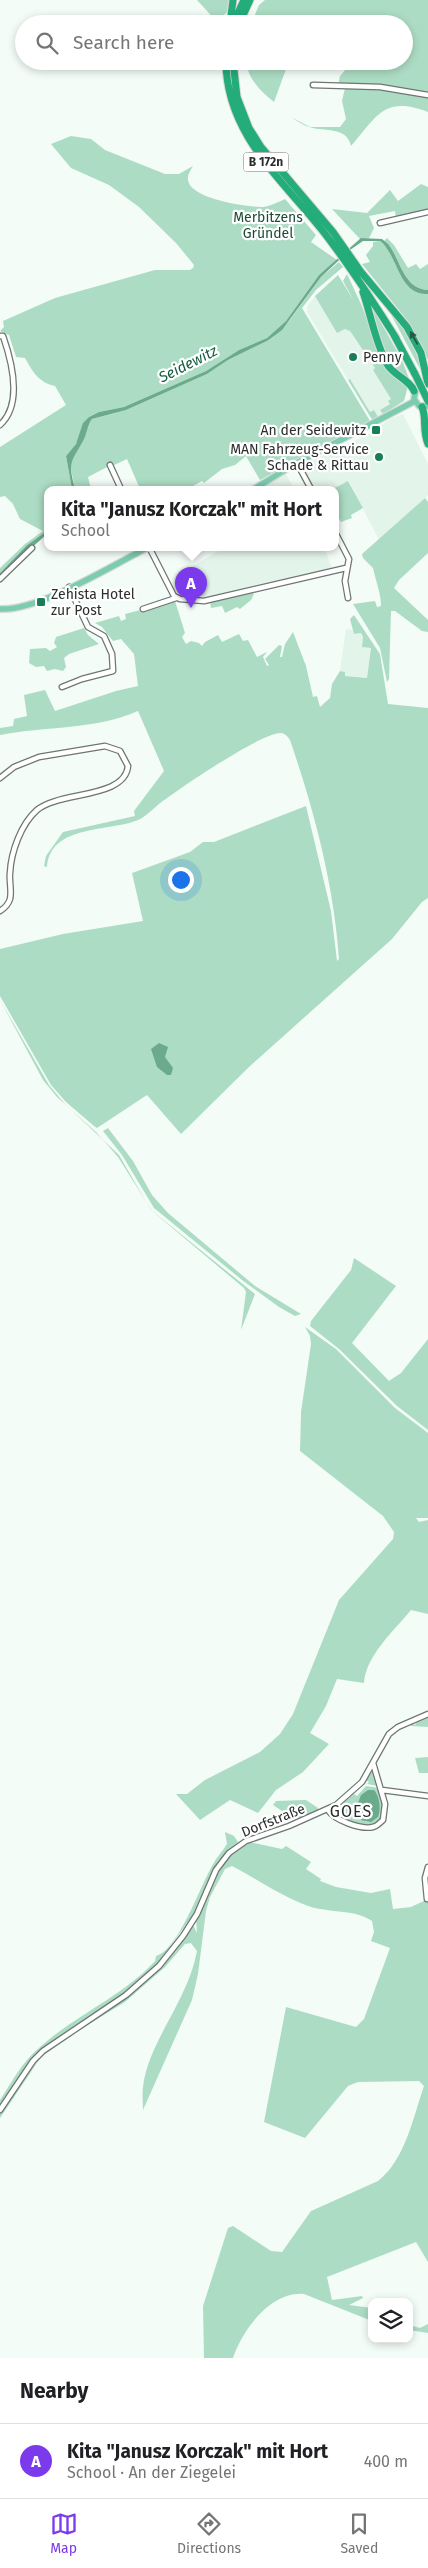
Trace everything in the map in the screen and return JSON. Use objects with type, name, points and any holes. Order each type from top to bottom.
[{"type":"highway","points":[[232,15],[233,0]]},
{"type":"highway","points":[[236,15],[244,0]]},
{"type":"highway","points":[[243,15],[250,0]]},
{"type":"highway","points":[[244,15],[254,0]]},
{"type":"highway","name":"B 172n","points":[[229,70],[234,112],[247,138],[330,234],[358,274],[396,338],[415,374],[426,405],[424,432],[428,444]]},
{"type":"highway","name":"B 172n","points":[[230,74],[231,70]]},
{"type":"highway","points":[[358,274],[387,364],[414,391]]},
{"type":"highway","name":"B 172n","points":[[358,274],[412,334],[421,353],[428,384]]},
{"type":"main road","points":[[415,401],[414,391],[422,384],[428,384]]},
{"type":"main road","points":[[259,486],[297,463],[415,401],[426,405]]},
{"type":"main road","points":[[0,609],[13,610],[69,588],[140,551]]},
{"type":"street","points":[[313,85],[380,87],[428,95]]},
{"type":"street","points":[[380,223],[428,212]]},
{"type":"street","points":[[0,336],[3,336],[10,359],[14,398],[6,418],[0,425]]},
{"type":"street","points":[[297,463],[309,486]]},
{"type":"street","points":[[110,466],[120,486]]},
{"type":"street","points":[[339,540],[349,559],[346,568],[345,588],[348,598]]},
{"type":"street","points":[[0,579],[32,548]]},
{"type":"street","points":[[150,551],[176,598]]},
{"type":"street","points":[[143,609],[176,598],[204,601],[346,568]]},
{"type":"street","points":[[62,687],[82,679],[114,671],[112,654],[104,636],[88,627],[69,588]]},
{"type":"street","points":[[0,778],[24,762],[105,746],[120,752],[128,766],[124,777],[115,786],[54,800],[39,808],[29,818],[22,830],[12,860],[10,899],[6,907],[0,911]]},
{"type":"street","name":"Dorfstraße","points":[[0,2110],[33,2061],[43,2051],[126,1995],[159,1966],[183,1936],[196,1914],[216,1870],[229,1853],[246,1841],[328,1810],[358,1787],[389,1734],[398,1727],[428,1714]]},
{"type":"street","points":[[328,1810],[335,1817],[365,1827],[374,1826],[383,1820],[385,1813],[382,1790],[373,1762]]},
{"type":"street","points":[[382,1790],[428,1796]]},
{"type":"street","points":[[427,1899],[425,1878],[428,1867]]},
{"type":"shaded area","points":[[361,238],[382,239],[388,244],[413,285],[428,290],[428,294],[418,293],[405,282],[391,256],[380,241],[363,241],[350,250],[321,277],[282,330],[267,341],[228,360],[207,374],[126,410],[92,419],[72,463],[71,473],[74,486],[71,486],[66,456],[76,444],[83,423],[89,417],[99,412],[124,407],[206,371],[239,350],[267,338],[286,321],[319,275]]},
{"type":"shaded area","points":[[315,296],[345,329],[349,330],[375,368],[373,370],[391,399],[390,403],[381,410],[383,414],[378,417],[374,410],[370,412],[350,379],[348,380],[307,312],[307,307]]},
{"type":"shaded area","points":[[403,414],[428,464],[428,495],[379,540],[349,481],[339,486],[312,486],[302,465],[369,434],[390,419]]},
{"type":"shaded area","points":[[285,472],[292,486],[262,486]]},
{"type":"shaded area","points":[[44,533],[44,537],[0,576],[0,573],[27,545]]},
{"type":"shaded area","points":[[218,551],[325,551],[332,569],[204,599],[190,568]]},
{"type":"shaded area","points":[[346,629],[353,630],[354,634],[361,633],[363,637],[362,647],[371,648],[367,678],[345,676],[345,672],[340,671]]},
{"type":"shaded area","points":[[159,1043],[168,1047],[165,1057],[173,1068],[171,1075],[167,1075],[157,1067],[151,1049]]},
{"type":"shaded area","points":[[368,1790],[374,1790],[378,1796],[379,1803],[378,1817],[371,1822],[361,1820],[358,1803],[361,1795]]},
{"type":"green space","points":[[197,0],[229,0],[227,12],[224,15],[211,15]]},
{"type":"green space","points":[[265,0],[428,0],[428,94],[379,86],[338,85],[340,76],[345,70],[413,70],[413,15],[255,15],[259,5]]},
{"type":"green space","points":[[248,70],[286,70],[274,102],[260,89]]},
{"type":"green space","points":[[345,88],[379,88],[428,96],[428,112],[413,107],[391,107],[375,118],[351,146],[345,135],[334,131],[309,127],[291,117],[310,127],[340,127],[346,119],[342,101]]},
{"type":"green space","name":"Merbitzens Gründel","points":[[71,136],[91,139],[105,150],[165,174],[179,174],[193,166],[188,178],[191,187],[208,197],[220,201],[263,207],[285,199],[316,235],[311,242],[337,260],[319,275],[286,321],[267,338],[239,350],[206,371],[124,407],[99,412],[89,417],[76,444],[66,456],[71,486],[44,486],[44,533],[27,545],[0,573],[0,568],[25,544],[43,531],[20,519],[13,504],[5,496],[0,497],[0,447],[66,405],[55,386],[40,379],[25,358],[16,357],[9,335],[0,331],[4,327],[3,321],[55,298],[155,270],[190,270],[194,265],[176,243],[139,207],[109,185],[71,168],[51,144]]},
{"type":"green space","points":[[421,184],[428,187],[428,209],[396,219],[395,211],[369,216],[374,228],[369,238],[360,239],[332,209],[367,213],[390,190],[398,201]]},
{"type":"green space","points":[[387,238],[394,245],[408,268],[416,264],[420,269],[428,264],[428,290],[412,284],[407,278],[395,254],[384,241]]},
{"type":"green space","points":[[380,241],[390,251],[407,285],[428,294],[428,360],[407,320],[362,264],[370,262],[366,255],[373,246],[373,242]]},
{"type":"green space","points":[[339,262],[343,267],[316,290],[302,308],[370,421],[260,480],[246,456],[235,465],[222,469],[204,483],[202,481],[193,486],[139,486],[127,459],[88,477],[90,486],[74,486],[70,464],[92,419],[126,410],[207,374],[228,360],[267,341],[289,321],[321,277]]},
{"type":"green space","points":[[347,274],[385,366],[390,373],[408,386],[404,401],[383,414],[380,410],[390,404],[388,401],[391,399],[373,370],[375,368],[350,331],[345,329],[337,333],[315,296],[338,275],[354,301],[343,281]]},
{"type":"green space","points":[[385,303],[412,342],[419,360],[420,369]]},
{"type":"green space","points":[[371,305],[402,360],[410,381],[394,366],[389,357],[380,337]]},
{"type":"green space","points":[[350,379],[370,412],[374,410],[378,417],[373,420],[371,418],[348,380]]},
{"type":"green space","points":[[348,481],[363,508],[351,515],[352,518],[341,522],[339,518],[339,486]]},
{"type":"green space","points":[[425,498],[428,502],[428,553],[399,580],[394,588],[428,620],[428,632],[422,631],[395,611],[391,611],[389,679],[387,682],[380,648],[353,604],[375,601],[377,607],[381,606],[373,568],[363,558],[362,554]]},
{"type":"green space","points":[[251,592],[254,594],[251,600],[240,609],[237,607],[225,613],[222,606],[211,608],[210,601]]},
{"type":"green space","points":[[175,601],[185,633],[182,637],[186,644],[191,641],[202,646],[205,642],[218,635],[222,642],[239,634],[243,641],[248,640],[257,657],[267,652],[263,657],[267,666],[269,665],[265,659],[279,645],[282,646],[280,657],[282,657],[285,644],[293,632],[306,666],[313,697],[317,696],[320,707],[330,698],[332,684],[340,671],[345,672],[345,676],[367,678],[371,648],[362,647],[363,637],[361,633],[354,634],[350,619],[354,615],[380,654],[388,704],[428,708],[428,898],[422,902],[392,939],[250,1066],[181,1134],[147,1095],[97,1128],[94,1126],[66,1102],[51,1085],[0,996],[0,949],[63,934],[143,921],[132,873],[190,852],[203,842],[214,842],[306,806],[331,911],[337,961],[339,959],[333,903],[322,848],[290,740],[282,733],[271,735],[239,751],[183,787],[138,820],[70,836],[59,843],[51,853],[47,867],[44,866],[46,856],[63,832],[135,816],[134,811],[164,771],[138,711],[88,725],[0,735],[0,728],[13,726],[14,719],[27,716],[24,695],[45,690],[55,711],[116,691],[138,686],[134,654],[121,639],[113,641],[102,627],[95,623],[119,616],[121,621],[126,619],[125,614]]},
{"type":"green space","points":[[84,628],[88,635],[99,644],[69,654],[64,658],[66,667],[63,671],[55,669],[47,671],[44,666],[36,667],[29,663],[30,649],[46,648],[50,651],[57,647],[54,643],[56,637]]},
{"type":"green space","points":[[0,1000],[49,1085],[69,1108],[57,1097],[43,1080]]},
{"type":"green space","points":[[69,1108],[96,1132],[103,1140]]},
{"type":"green space","points":[[108,1128],[133,1161],[152,1195],[168,1213],[255,1286],[301,1314],[295,1316],[279,1307],[242,1280],[154,1208],[122,1155],[103,1131]]},
{"type":"green space","points":[[103,1140],[119,1155],[146,1202],[118,1157]]},
{"type":"green space","points":[[152,1211],[255,1294],[241,1330],[246,1292],[244,1288]]},
{"type":"green space","points":[[354,1258],[396,1286],[352,1343],[389,1381],[401,1373],[428,1339],[428,1430],[397,1406],[339,1349],[310,1326],[311,1321],[351,1270]]},
{"type":"green space","points":[[305,1327],[336,1349],[395,1408],[428,1433],[428,1518],[416,1518],[419,1522],[428,1520],[428,1614],[411,1610],[375,1653],[366,1673],[364,1683],[337,1679],[326,1706],[310,1733],[329,1744],[303,1772],[276,1790],[258,1813],[230,1800],[200,1820],[176,1794],[187,1794],[205,1780],[260,1752],[280,1734],[293,1714],[339,1600],[393,1539],[394,1532],[383,1516],[300,1451],[301,1412],[311,1344],[310,1336]]},
{"type":"green space","points":[[428,1716],[428,1727],[411,1726],[411,1723],[415,1725],[417,1721]]},
{"type":"green space","points":[[428,1757],[428,1773],[419,1773],[415,1758]]},
{"type":"green space","points":[[374,1772],[378,1786],[367,1784],[369,1782],[366,1780],[370,1773]]},
{"type":"green space","points":[[366,1786],[379,1788],[383,1810],[379,1821],[368,1824],[355,1823],[342,1819],[332,1812],[354,1794],[357,1796]]},
{"type":"green space","points":[[306,1800],[318,1808],[318,1811],[298,1821],[296,1817],[285,1816],[285,1813],[273,1805],[276,1801]]},
{"type":"green space","points":[[225,1832],[234,1836],[238,1842],[218,1861],[195,1912],[157,1964],[125,1993],[41,2049],[0,2106],[0,2100],[18,2072],[33,2054],[53,2036],[142,1974],[155,1961],[156,1956],[164,1951],[172,1942],[188,1917],[214,1863],[227,1844]]},
{"type":"green space","points":[[249,1842],[282,1849],[286,1846],[311,1862],[306,1869],[321,1879],[320,1881],[336,1887],[371,1893],[390,1889],[393,1909],[411,1907],[428,1899],[428,2262],[416,2242],[327,2277],[332,2300],[362,2296],[363,2298],[349,2305],[368,2307],[368,2319],[304,2294],[292,2295],[280,2299],[260,2314],[243,2336],[233,2358],[204,2358],[203,2306],[228,2228],[233,2226],[271,2251],[282,2252],[311,2211],[378,2181],[395,2162],[412,2125],[424,2086],[419,2081],[358,2082],[348,2086],[305,2138],[264,2122],[286,2007],[356,2027],[364,2019],[390,1948],[371,1941],[374,1932],[372,1921],[350,1913],[308,1906],[279,1893],[232,1866],[225,1869],[210,1897],[206,1911],[198,1974],[192,2000],[143,2110],[146,2070],[192,1969],[197,1951],[191,1943],[185,1944],[165,1967],[125,2002],[55,2045],[41,2057],[0,2118],[0,2114],[44,2052],[125,1998],[149,1979],[169,1958],[193,1925],[197,1933],[196,1918],[219,1871],[234,1851]]},
{"type":"green space","points":[[428,2324],[428,2333],[413,2331],[413,2326],[420,2328]]},
{"type":"place","name":"Penny","points":[[353,357]]},
{"type":"place","name":"An der Seidewitz","points":[[376,430]]},
{"type":"place","name":"MAN Fahrzeug-Service Schade & Rittau","points":[[379,457]]},
{"type":"place","name":"Zehista Hotel zur Post","points":[[41,602]]},
{"type":"place","name":"Kita \"Janusz Korczak\" mit Hort","points":[[191,608]]},
{"type":"district","name":"GOES","points":[[351,1811]]},
{"type":"water label","name":"Seidewitz","points":[[188,364]]}]
